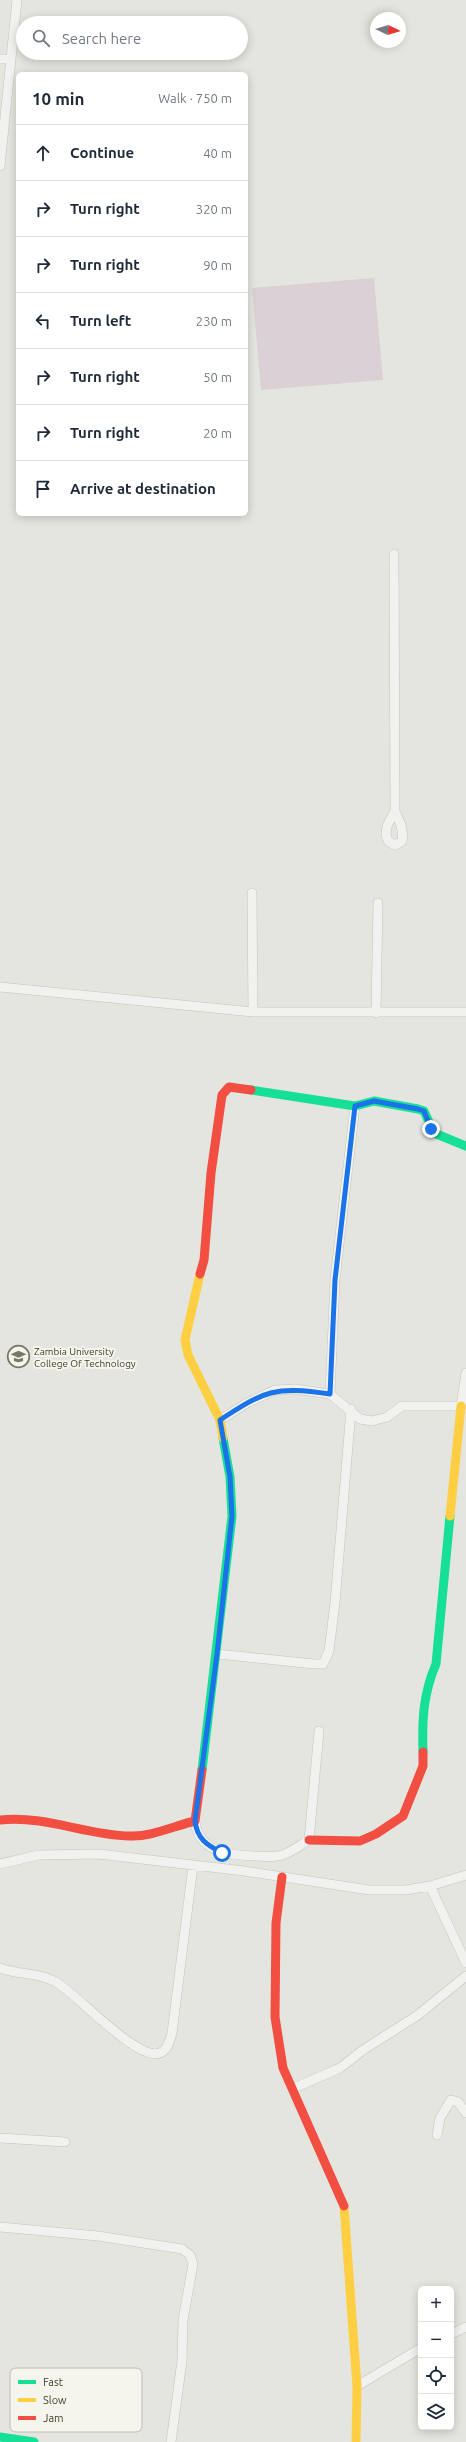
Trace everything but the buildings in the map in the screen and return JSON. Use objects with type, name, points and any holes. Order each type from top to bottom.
[{"type":"street","points":[[0,166],[17,0]]},
{"type":"street","points":[[0,59],[11,59]]},
{"type":"street","points":[[394,554],[395,812]]},
{"type":"street","points":[[252,893],[253,1012]]},
{"type":"street","points":[[376,1013],[378,903]]},
{"type":"street","points":[[0,987],[253,1012],[466,1012]]},
{"type":"street","points":[[466,1146],[434,1133],[424,1111],[374,1101],[355,1106],[229,1087],[222,1095],[211,1172],[204,1260],[191,1307],[185,1340],[188,1354],[220,1420],[229,1470],[232,1516],[217,1654],[195,1821],[196,1833],[202,1840],[222,1853],[237,1856],[273,1857],[283,1855],[309,1840],[360,1841],[376,1834],[403,1816],[418,1784],[423,1766],[422,1713],[424,1698],[436,1664],[461,1406],[466,1374]]},
{"type":"street","points":[[330,1394],[335,1280],[355,1106]]},
{"type":"street","points":[[220,1420],[247,1403],[276,1390],[295,1389],[330,1394],[351,1409],[360,1419],[372,1421],[387,1417],[402,1406],[461,1406]]},
{"type":"street","points":[[217,1654],[323,1664],[329,1651],[335,1603],[351,1409]]},
{"type":"street","points":[[309,1840],[319,1731]]},
{"type":"street","points":[[0,1820],[10,1817],[131,1836],[195,1821]]},
{"type":"street","points":[[0,1864],[38,1855],[67,1853],[106,1855],[282,1877],[369,1890],[406,1890],[430,1886],[466,1875]]},
{"type":"street","points":[[0,1968],[44,1976],[56,1982],[67,1988],[133,2046],[157,2054],[162,2052],[168,2046],[172,2033],[193,1866]]},
{"type":"street","points":[[282,1877],[276,1923],[275,2017],[283,2068],[294,2088],[345,2209],[356,2386],[356,2442]]},
{"type":"street","points":[[430,1886],[466,1963]]},
{"type":"street","points":[[294,2088],[340,2068],[363,2050],[418,2016],[466,1976]]},
{"type":"street","points":[[437,2136],[440,2118],[451,2100],[458,2102],[466,2113]]},
{"type":"street","points":[[0,2138],[66,2142]]},
{"type":"street","points":[[0,2228],[98,2236],[182,2249],[190,2255],[193,2264],[183,2320],[182,2361],[171,2442]]},
{"type":"street","points":[[454,2333],[466,2327]]},
{"type":"street","points":[[356,2386],[418,2350]]},
{"type":"street","points":[[0,2437],[34,2442]]},
{"type":"shaded area","points":[[374,278],[383,380],[261,390],[252,288]]},
{"type":"traffic: fast","points":[[251,1090],[355,1106],[374,1101],[418,1109],[424,1111],[434,1133],[466,1146]]},
{"type":"traffic: fast","points":[[202,1770],[232,1516],[230,1477],[223,1438]]},
{"type":"traffic: fast","points":[[423,1752],[424,1707],[428,1686],[436,1664],[450,1516]]},
{"type":"traffic: fast","points":[[0,2437],[34,2442]]},
{"type":"traffic: slow","points":[[200,1274],[185,1340],[188,1355],[220,1420],[223,1438]]},
{"type":"traffic: slow","points":[[450,1516],[461,1406]]},
{"type":"traffic: slow","points":[[344,2206],[357,2386],[356,2442]]},
{"type":"traffic: jam","points":[[200,1274],[204,1260],[211,1173],[222,1095],[229,1087],[251,1090]]},
{"type":"traffic: jam","points":[[309,1840],[360,1841],[376,1834],[403,1816],[423,1766],[423,1752]]},
{"type":"traffic: jam","points":[[0,1820],[33,1820],[113,1835],[146,1835],[195,1821],[202,1770]]},
{"type":"traffic: jam","points":[[282,1877],[276,1923],[275,2017],[283,2068],[344,2206]]},
{"type":"place","name":"Zambia University College Of Technology","points":[[19,1357]]},
{"type":"route","points":[[222,1853],[202,1840],[196,1833],[195,1821],[217,1654],[232,1516],[230,1477],[220,1420],[247,1403],[276,1390],[295,1389],[330,1394],[335,1280],[355,1106],[374,1101],[418,1109],[424,1111],[431,1129]]}]
